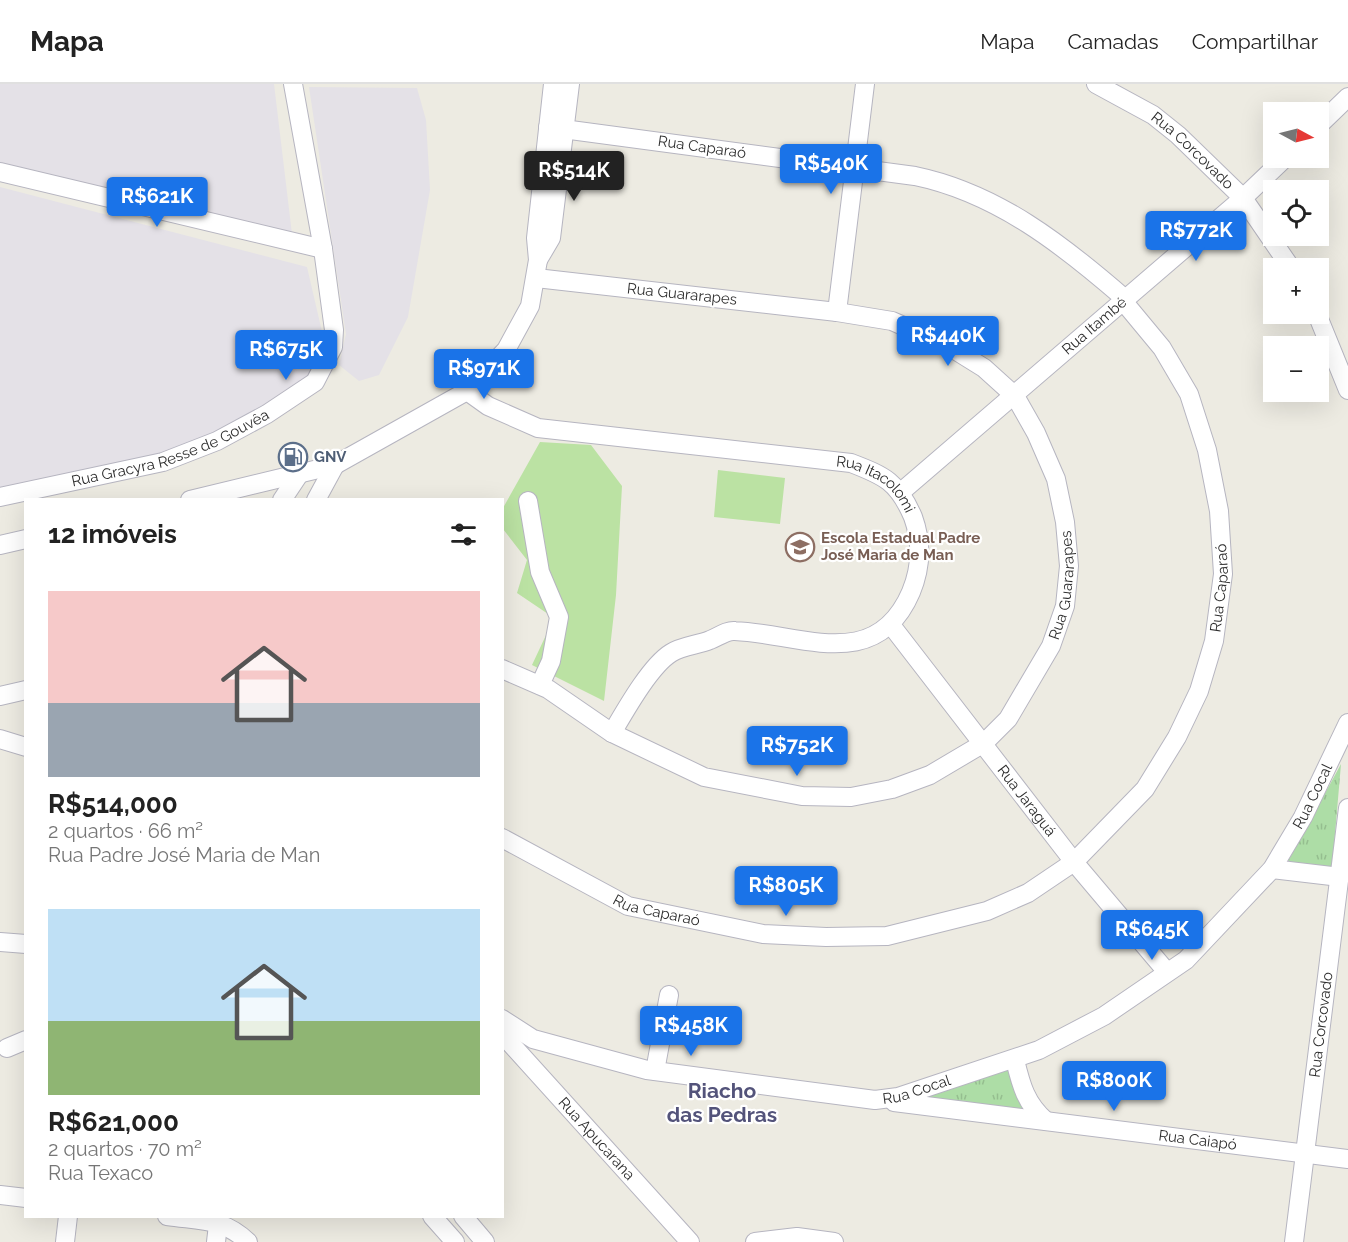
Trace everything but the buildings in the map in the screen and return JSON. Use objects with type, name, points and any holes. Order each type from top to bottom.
[{"type":"street","name":"Rua Gracyra Resse de Gouvêa","points":[[0,497],[163,462],[217,441],[315,382],[333,347],[334,330],[323,249],[293,84]]},
{"type":"street","points":[[198,498],[335,465],[467,391],[493,367],[519,330],[530,306],[537,269],[551,238],[556,128],[553,84]]},
{"type":"street","points":[[556,128],[570,84]]},
{"type":"street","points":[[837,312],[865,84]]},
{"type":"street","name":"Rua Corcovado","points":[[1096,84],[1153,115],[1243,198],[1284,258]]},
{"type":"street","points":[[1341,84],[1348,90]]},
{"type":"street","points":[[1329,115],[1348,97]]},
{"type":"street","name":"Rua Caparaó","points":[[504,839],[628,906],[763,934],[826,937],[887,936],[987,911],[1028,893],[1074,862],[1145,789],[1177,737],[1198,691],[1214,641],[1223,574],[1219,511],[1207,450],[1189,394],[1162,348],[1128,307],[1125,298],[1076,257],[1027,223],[975,194],[947,182],[853,167],[556,128]]},
{"type":"street","name":"Rua Itambé","points":[[901,492],[1015,396],[1274,168]]},
{"type":"street","points":[[0,172],[323,249]]},
{"type":"street","name":"Rua Guararapes","points":[[504,670],[540,685],[612,733],[704,777],[802,796],[851,797],[892,789],[930,775],[984,744],[1008,719],[1052,646],[1065,606],[1068,576],[1065,522],[1056,479],[1015,396],[984,368],[938,341],[892,321],[537,269]]},
{"type":"street","points":[[1321,324],[1348,390]]},
{"type":"street","name":"Rua Itacolomi","points":[[467,391],[488,406],[538,428],[851,463],[884,476],[901,492],[914,520],[920,549],[916,578],[904,608],[891,625],[867,641],[837,643],[732,630],[671,653],[640,687],[612,733]]},
{"type":"street","points":[[317,498],[335,465]]},
{"type":"street","points":[[283,498],[300,473]]},
{"type":"street","points":[[528,501],[540,572],[559,617],[551,661],[540,685]]},
{"type":"street","points":[[0,545],[24,539]]},
{"type":"street","name":"Rua Jaraguá","points":[[891,625],[1074,862],[1167,972]]},
{"type":"street","points":[[0,696],[24,690]]},
{"type":"street","name":"Rua Cocal","points":[[504,1020],[533,1038],[655,1071],[875,1100],[898,1097],[1015,1060],[1104,1016],[1186,960],[1272,869],[1303,817],[1348,723]]},
{"type":"street","points":[[0,739],[24,746]]},
{"type":"street","name":"Rua Corcovado","points":[[1294,1242],[1348,808]]},
{"type":"street","points":[[1272,869],[1340,877]]},
{"type":"street","points":[[0,942],[24,944]]},
{"type":"street","points":[[655,1071],[669,995]]},
{"type":"street","name":"Rua Apucarana","points":[[504,1036],[690,1242]]},
{"type":"street","points":[[7,1048],[24,1041]]},
{"type":"street","points":[[1015,1060],[1022,1089],[1033,1111],[1046,1122]]},
{"type":"street","name":"Rua Caiapó","points":[[875,1100],[1348,1159]]},
{"type":"street","points":[[0,1195],[24,1198]]},
{"type":"street","points":[[65,1242],[68,1218]]},
{"type":"street","points":[[192,1218],[218,1220],[234,1228],[248,1242]]},
{"type":"street","points":[[434,1218],[455,1242]]},
{"type":"street","points":[[465,1218],[485,1242]]},
{"type":"street","points":[[216,1242],[218,1220]]},
{"type":"street","points":[[754,1242],[797,1238],[834,1242]]},
{"type":"shaded area","points":[[0,84],[274,84],[292,234],[0,162]]},
{"type":"shaded area","points":[[309,87],[417,88],[426,120],[430,190],[408,317],[379,375],[359,381],[339,365],[346,334]]},
{"type":"shaded area","points":[[0,187],[307,267],[323,336],[306,388],[182,449],[0,488]]},
{"type":"green space","points":[[540,442],[591,445],[622,486],[616,595],[604,701],[532,665],[554,618],[517,593],[527,560],[504,530],[504,506]]},
{"type":"green space","points":[[718,470],[785,478],[780,524],[714,517]]},
{"type":"green space","points":[[1341,764],[1332,869],[1287,863]]},
{"type":"green space","points":[[1013,1064],[1029,1115],[911,1100]]},
{"type":"place","name":"GNV","points":[[293,457]]},
{"type":"place","name":"Escola Estadual Padre José Maria de Man","points":[[800,547]]},
{"type":"district","name":"Riacho das Pedras","points":[[722,1103]]}]
